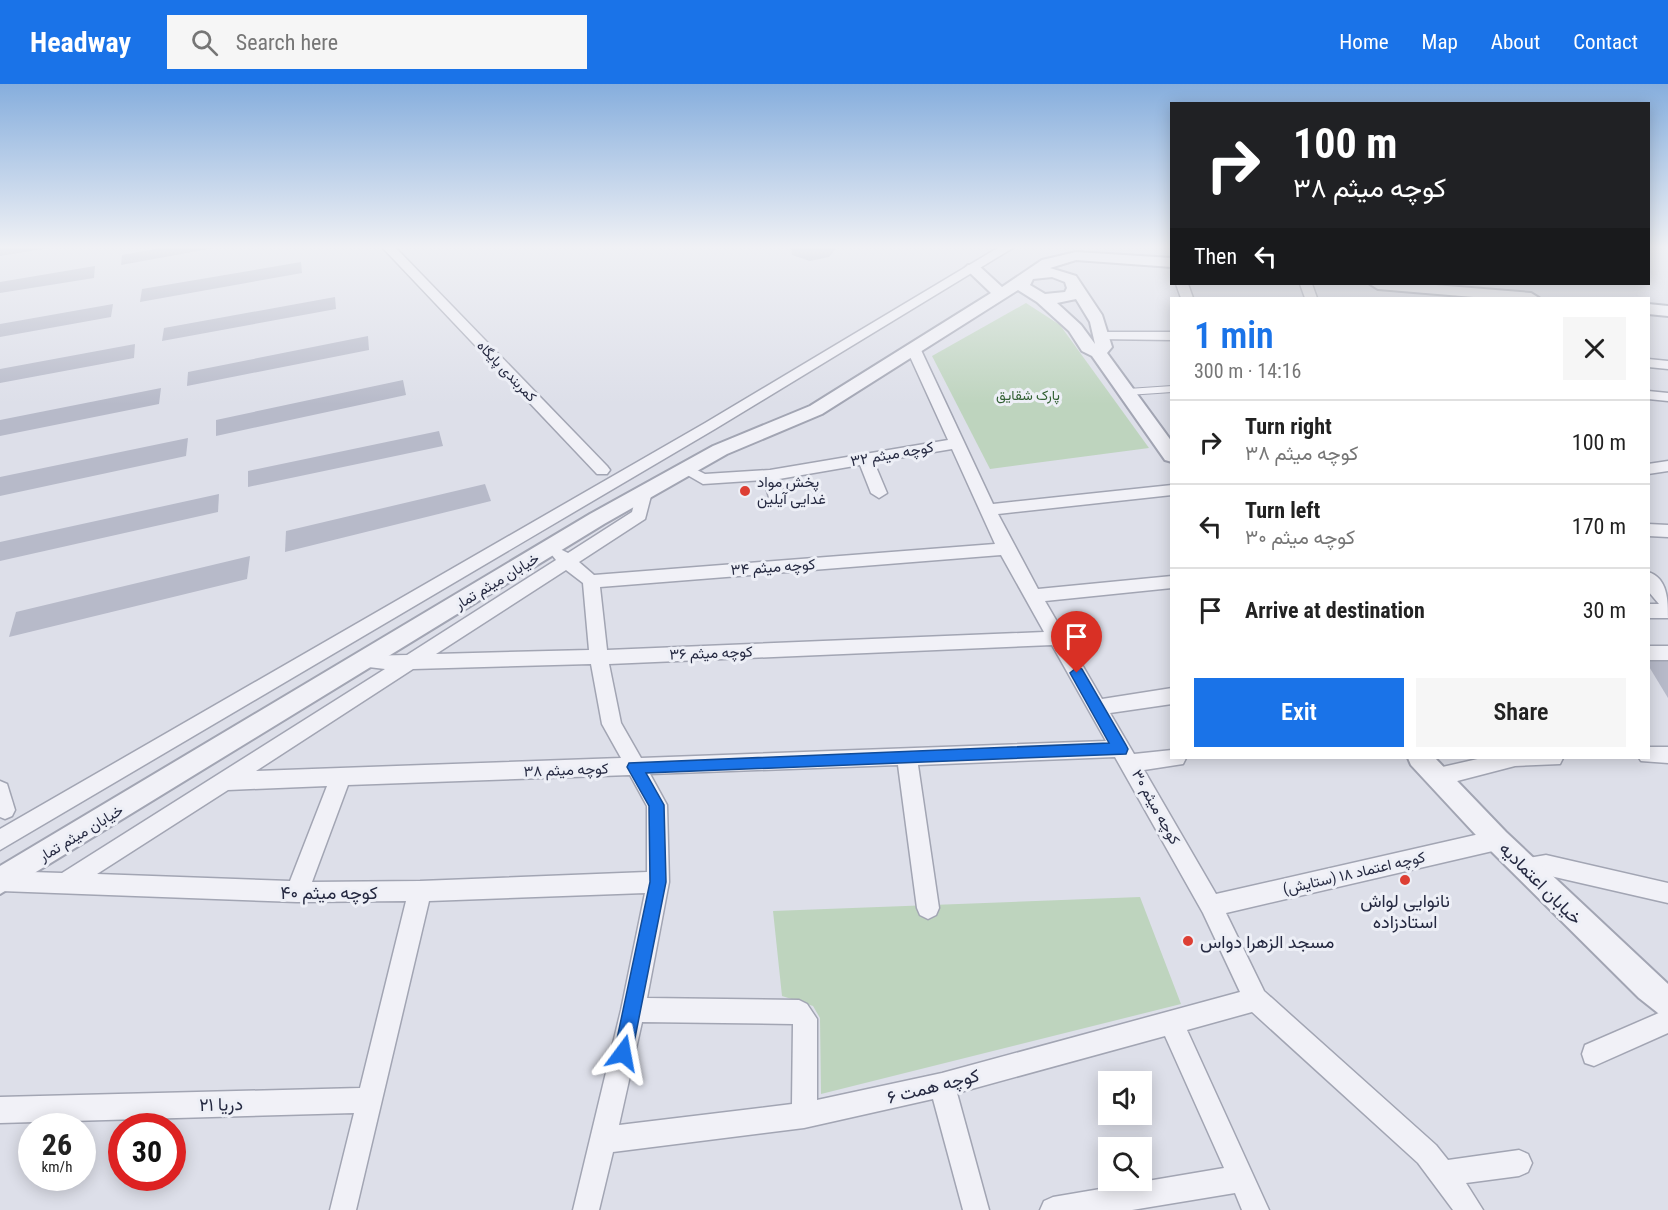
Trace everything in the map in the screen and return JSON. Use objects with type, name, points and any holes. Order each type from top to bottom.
[{"type":"street","name":"کمربندی پایگاه","points":[[437,299],[602,470]]},
{"type":"street","points":[[0,840],[710,426],[922,299]]},
{"type":"street","name":"خیابان میثم تمار","points":[[0,881],[366,661],[560,554],[644,492],[720,450],[816,410],[914,350],[992,299]]},
{"type":"street","points":[[1040,299],[1075,328],[1088,347],[1170,336]]},
{"type":"street","points":[[1085,299],[1092,307],[1100,344],[1128,392],[1170,453]]},
{"type":"street","points":[[1650,309],[1668,311]]},
{"type":"street","name":"کوچه میثم ۳۰","points":[[914,350],[1006,549],[1211,906],[1256,999],[1427,1154],[1440,1174],[1470,1210]]},
{"type":"street","points":[[1650,363],[1668,365]]},
{"type":"street","points":[[1128,392],[1170,389]]},
{"type":"street","points":[[1650,395],[1668,397]]},
{"type":"street","name":"کوچه میثم ۳۲","points":[[685,469],[703,479],[770,475],[958,443]]},
{"type":"street","points":[[865,459],[879,493]]},
{"type":"street","points":[[1650,469],[1668,466]]},
{"type":"street","points":[[770,475],[778,501]]},
{"type":"street","points":[[987,510],[1170,490]]},
{"type":"street","points":[[1650,530],[1668,531]]},
{"type":"street","name":"کوچه میثم ۳۴","points":[[591,581],[1006,549]]},
{"type":"street","points":[[65,884],[412,662],[560,554],[591,581],[599,657],[612,724],[657,805],[658,882],[633,1010],[586,1210]]},
{"type":"street","points":[[1033,596],[1170,582]]},
{"type":"street","points":[[1650,582],[1668,604]]},
{"type":"street","points":[[1650,611],[1668,611]]},
{"type":"street","name":"کوچه میثم ۳۶","points":[[366,661],[599,657],[1056,638]]},
{"type":"street","points":[[1650,652],[1668,654]]},
{"type":"street","points":[[1097,707],[1170,696]]},
{"type":"street","points":[[907,755],[928,908]]},
{"type":"street","name":"کوچه میثم ۳۸","points":[[226,781],[907,755],[1170,758]]},
{"type":"street","points":[[1650,755],[1668,755]]},
{"type":"street","points":[[1429,767],[1515,759]]},
{"type":"street","name":"خیابان اعتمادیه","points":[[1429,767],[1497,840],[1649,988],[1668,1003]]},
{"type":"street","points":[[297,892],[341,777]]},
{"type":"street","points":[[0,790],[5,810]]},
{"type":"street","name":"کوچه اعتماد ۱۸ (ستایش)","points":[[1211,906],[1497,840]]},
{"type":"street","points":[[1533,875],[1546,865],[1668,893]]},
{"type":"street","points":[[1533,875],[1668,905]]},
{"type":"street","name":"کوچه میثم ۴۰","points":[[0,881],[297,892],[420,891],[658,882]]},
{"type":"street","points":[[343,1210],[420,891]]},
{"type":"street","name":"کوچه همت ۶","points":[[603,1140],[804,1115],[942,1085],[1256,999]]},
{"type":"street","points":[[633,1010],[799,1012],[805,1019],[804,1115]]},
{"type":"street","points":[[1594,1054],[1668,1021]]},
{"type":"street","points":[[1171,1022],[1256,1210]]},
{"type":"street","points":[[942,1085],[976,1210]]},
{"type":"street","name":"دریا ۲۱","points":[[0,1110],[370,1100]]},
{"type":"street","points":[[1440,1174],[1520,1163]]},
{"type":"street","points":[[1053,1210],[1243,1179]]},
{"type":"green space","name":"پارک شقایق","points":[[1026,303],[1060,325],[1149,448],[990,469],[932,356]]},
{"type":"green space","points":[[1140,897],[1181,1004],[821,1094],[820,1018],[813,1006],[782,996],[773,911]]},
{"type":"building","points":[[141,299],[159,299],[140,302]]},
{"type":"building","points":[[335,299],[336,309],[162,341],[164,328]]},
{"type":"building","points":[[113,304],[111,317],[0,337],[0,324]]},
{"type":"building","points":[[368,336],[369,350],[187,386],[188,372]]},
{"type":"building","points":[[135,344],[134,358],[0,383],[0,369]]},
{"type":"building","points":[[403,380],[406,395],[216,436],[216,420]]},
{"type":"building","points":[[161,388],[159,404],[0,436],[0,420]]},
{"type":"building","points":[[439,431],[443,446],[248,487],[248,471]]},
{"type":"building","points":[[188,438],[186,456],[0,496],[0,477]]},
{"type":"building","points":[[485,484],[491,501],[285,552],[286,531]]},
{"type":"building","points":[[219,494],[218,512],[0,561],[0,542]]},
{"type":"building","points":[[250,556],[247,579],[9,637],[16,612]]},
{"type":"building","points":[[1650,654],[1668,655],[1668,698],[1650,668]]},
{"type":"place","name":"پخش مواد غدایی آیلین","points":[[745,491]]},
{"type":"place","name":"نانوایی لواش استادزاده","points":[[1405,880]]},
{"type":"place","name":"مسجد الزهرا دواس","points":[[1188,941]]},
{"type":"route","points":[[623,1053],[658,882],[657,805],[635,767],[907,755],[1120,749],[1077,673]]}]
